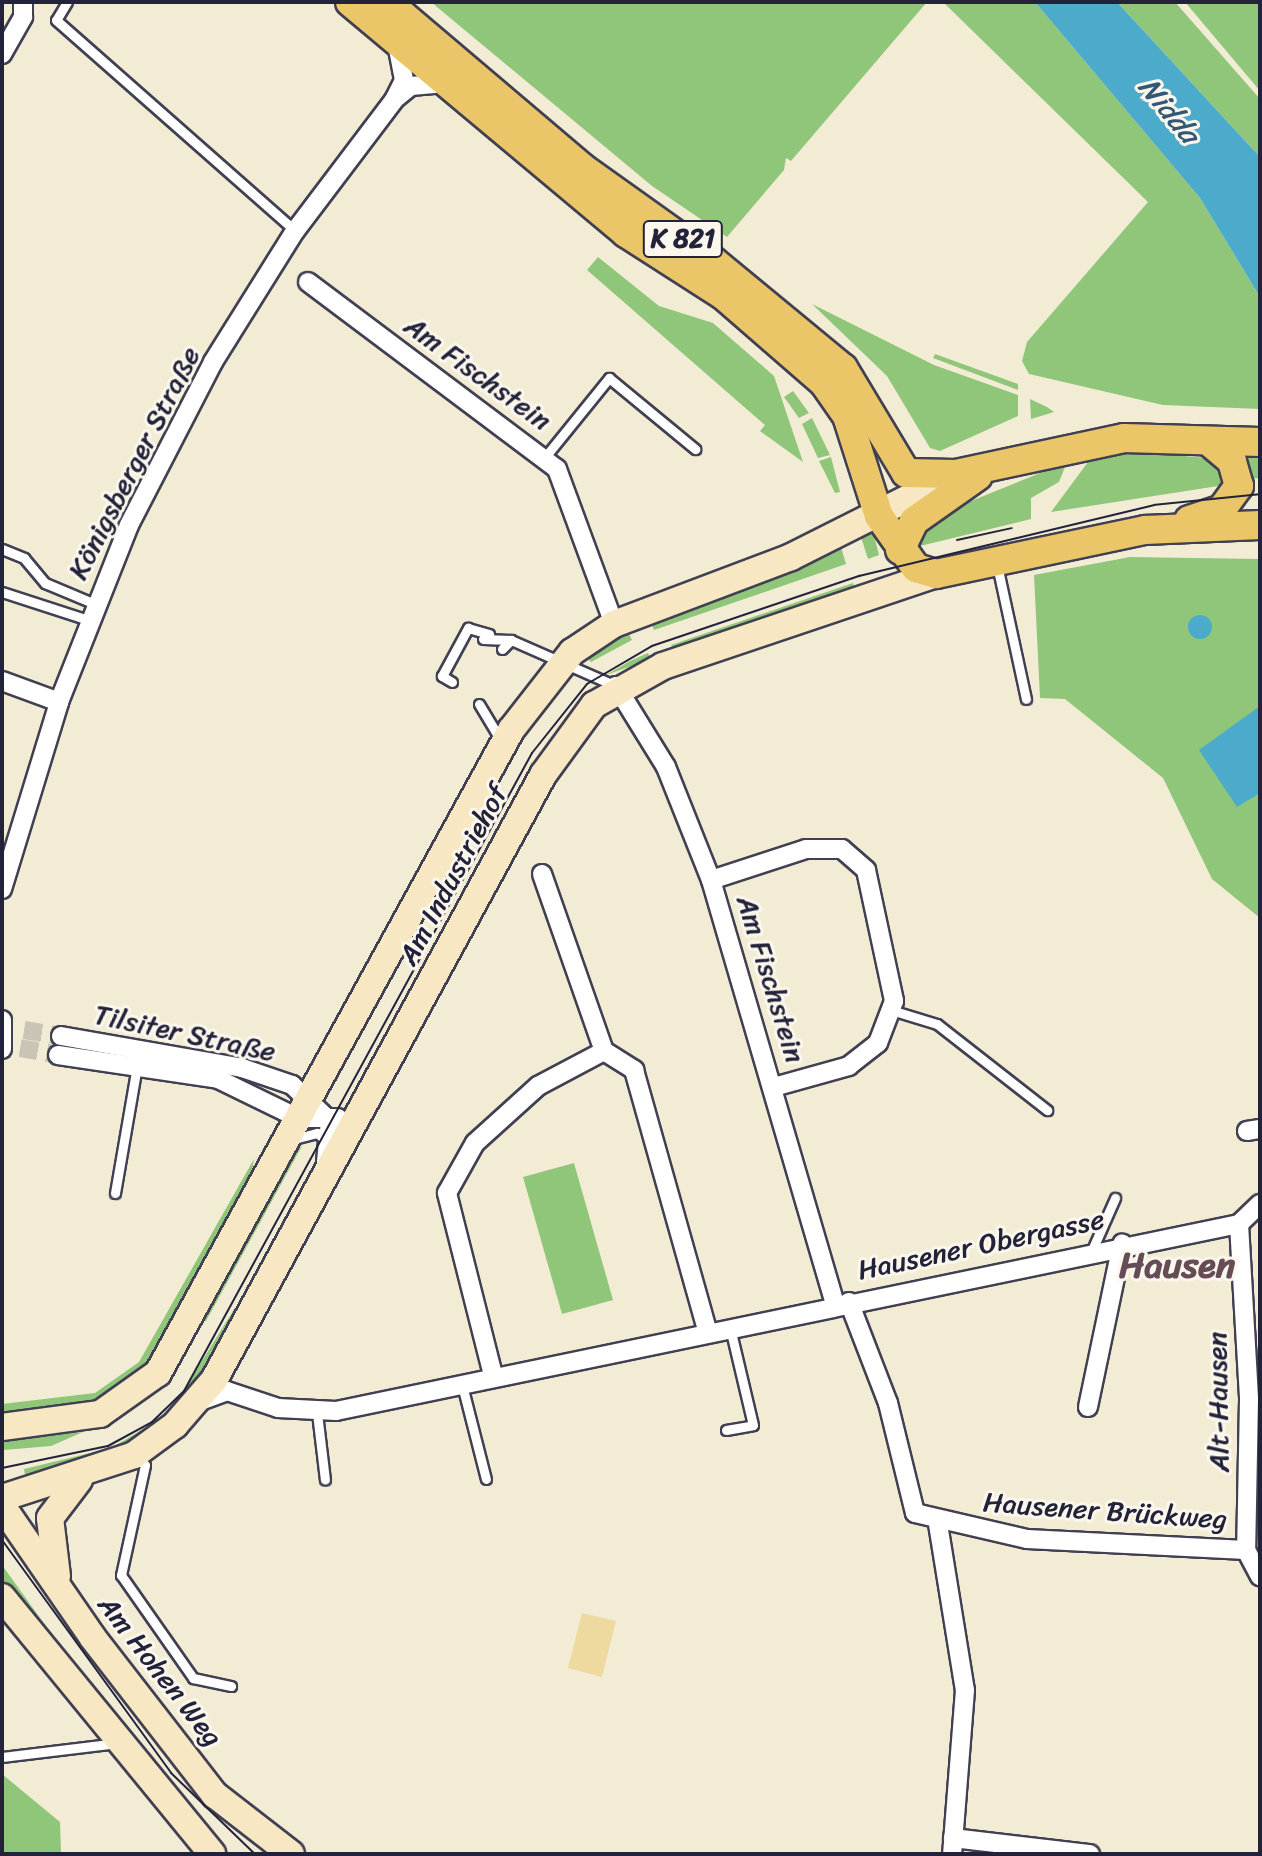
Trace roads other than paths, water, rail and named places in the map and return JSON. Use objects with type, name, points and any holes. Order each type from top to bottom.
[{"type":"main road","name":"K 821","points":[[350,2],[443,83],[653,254],[724,296],[824,383],[849,421],[879,516],[900,550],[916,568],[936,574]]},
{"type":"main road","name":"K 821","points":[[387,2],[584,169],[713,261],[843,368],[901,469],[919,478],[956,474],[1009,460],[1124,438],[1260,442]]},
{"type":"main road","points":[[936,574],[1145,530],[1222,509],[1236,495],[1232,461],[1208,441]]},
{"type":"main road","points":[[900,550],[927,510],[1009,460]]},
{"type":"main road","name":"Am Industriehof","points":[[2,1427],[100,1414],[141,1389],[174,1351],[503,744],[564,661],[614,624],[722,586],[879,516],[956,474]]},
{"type":"main road","points":[[1145,530],[1260,525]]},
{"type":"main road","name":"Am Industriehof","points":[[198,1401],[316,1195],[543,775],[583,717],[616,686],[936,574]]},
{"type":"main road","points":[[2,1498],[94,1472],[134,1455],[198,1401]]},
{"type":"main road","points":[[64,1599],[49,1551],[50,1518],[63,1493],[94,1472]]},
{"type":"main road","name":"Am Hohen Weg","points":[[2,1506],[64,1599],[215,1795],[291,1854]]},
{"type":"main road","points":[[2,1597],[117,1743],[212,1854]]},
{"type":"street","points":[[2,54],[23,3]]},
{"type":"street","name":"Königsberger Straße","points":[[2,889],[59,702],[92,612],[170,442],[295,231],[394,100],[404,80],[397,43]]},
{"type":"street","name":"Königsberger Straße","points":[[394,100],[411,86],[443,83]]},
{"type":"street","name":"Am Fischstein","points":[[308,282],[545,457],[560,476],[614,624]]},
{"type":"street","points":[[2,681],[59,702]]},
{"type":"street","name":"Am Fischstein","points":[[616,686],[666,767],[711,880],[842,1302],[888,1403],[915,1513]]},
{"type":"street","points":[[711,880],[806,849],[842,849],[866,870],[891,1010],[878,1043],[849,1066],[774,1087]]},
{"type":"street","points":[[542,874],[604,1051],[634,1070],[707,1329]]},
{"type":"street","name":"Tilsiter Straße","points":[[304,1107],[239,1085],[137,1066],[59,1045],[242,1068],[330,1121]]},
{"type":"street","points":[[493,1375],[447,1193],[475,1143],[538,1086],[604,1051]]},
{"type":"street","points":[[316,1195],[330,1147],[330,1121],[365,1105]]},
{"type":"street","points":[[1239,1224],[1260,1204]]},
{"type":"street","name":"Hausener Obergasse","points":[[317,1413],[729,1324],[1122,1244],[1239,1224]]},
{"type":"street","name":"Alt-Hausen","points":[[1239,1224],[1254,1399],[1254,1453],[1246,1550],[1260,1576]]},
{"type":"street","points":[[1088,1407],[1122,1244]]},
{"type":"street","points":[[198,1401],[227,1391],[317,1413]]},
{"type":"street","name":"Hausener Brückweg","points":[[915,1513],[938,1524],[1027,1539],[1246,1550]]},
{"type":"street","points":[[938,1524],[965,1690],[953,1846],[1090,1854]]},
{"type":"lane","points":[[67,2],[56,20],[295,231]]},
{"type":"lane","points":[[545,457],[609,378],[695,449]]},
{"type":"lane","points":[[2,549],[24,558],[45,583],[92,612]]},
{"type":"lane","points":[[996,560],[1026,699]]},
{"type":"lane","points":[[2,592],[92,612]]},
{"type":"lane","points":[[452,682],[442,676],[468,628],[486,637],[511,640],[616,686]]},
{"type":"lane","points":[[502,649],[511,640]]},
{"type":"lane","points":[[479,704],[503,744]]},
{"type":"lane","points":[[891,1010],[937,1024],[1047,1110]]},
{"type":"lane","points":[[115,1193],[137,1066]]},
{"type":"lane","points":[[280,1152],[304,1133],[325,1136],[330,1147]]},
{"type":"lane","points":[[1092,1250],[1115,1198]]},
{"type":"lane","points":[[726,1430],[753,1425],[729,1324]]},
{"type":"lane","points":[[462,1381],[486,1479]]},
{"type":"lane","points":[[317,1413],[325,1480]]},
{"type":"lane","points":[[134,1455],[145,1465],[121,1575],[193,1678],[231,1686]]},
{"type":"lane","points":[[2,1757],[117,1743]]},
{"type":"water","name":"Nidda","points":[[1035,2],[1117,2],[1260,157],[1260,297],[1200,198]]},
{"type":"water","points":[[1200,615],[1208,619],[1212,627],[1208,635],[1200,639],[1192,635],[1188,627],[1192,619]]},
{"type":"water","points":[[1260,706],[1260,793],[1237,807],[1199,750]]},
{"type":"tunnel","points":[[24,1030],[61,1036]]},
{"type":"tunnel","points":[[20,1048],[58,1055]]},
{"type":"tram line","points":[[2,1468],[108,1446],[152,1422],[184,1391],[532,753],[587,684],[652,646],[859,576],[1154,505],[1260,494]]},
{"type":"tram line","points":[[957,540],[1012,528]]},
{"type":"tram line","points":[[2,1540],[171,1773],[255,1854]]},
{"type":"district","name":"Hausen","points":[[1177,1266]]}]
